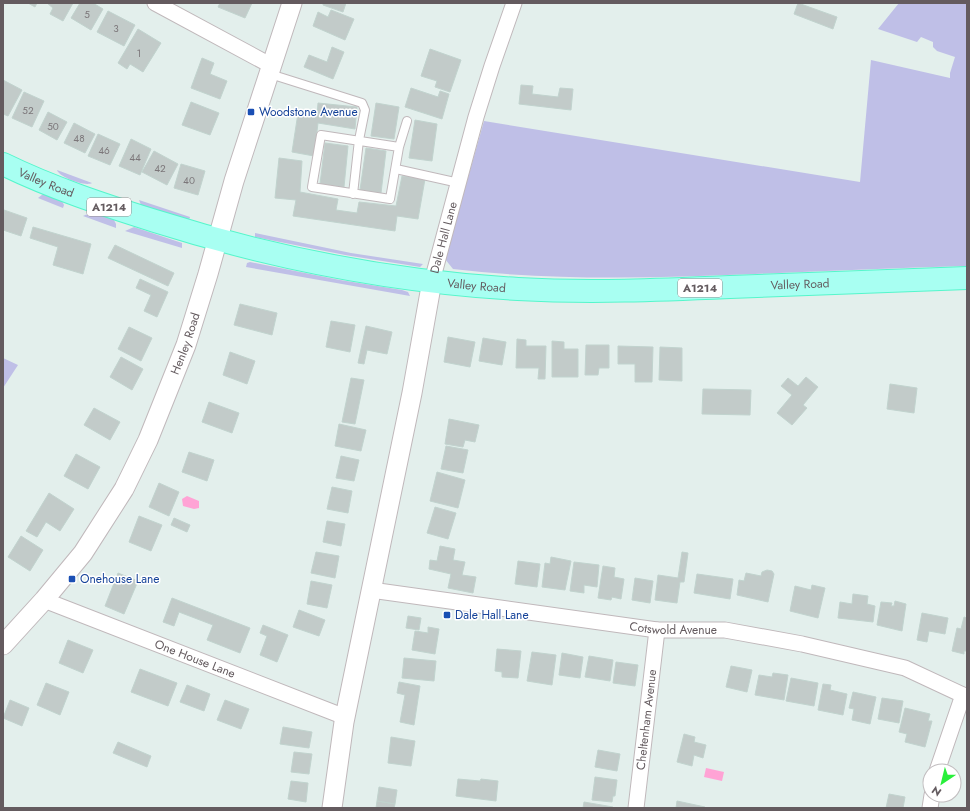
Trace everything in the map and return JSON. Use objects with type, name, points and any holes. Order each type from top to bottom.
[{"type":"main road","name":"Valley Road","points":[[3,164],[29,177],[90,200],[218,241],[332,266],[432,281],[519,289],[620,291],[967,278]]},
{"type":"street","points":[[154,3],[271,70]]},
{"type":"street","name":"Henley Road","points":[[3,645],[44,600],[82,553],[106,519],[138,461],[186,345],[218,241],[234,180],[292,3]]},
{"type":"street","name":"Dale Hall Lane","points":[[332,808],[345,717],[432,281],[492,66],[514,3]]},
{"type":"street","name":"Cotswold Avenue","points":[[371,590],[657,630],[725,630],[802,644],[905,668],[965,696]]},
{"type":"street","name":"One House Lane","points":[[44,600],[345,717]]},
{"type":"street","name":"Cheltenham Avenue","points":[[636,808],[657,630]]},
{"type":"street","points":[[940,763],[965,696]]},
{"type":"lane","points":[[271,70],[362,103],[365,110],[359,140],[353,194]]},
{"type":"lane","points":[[399,147],[321,135],[312,187],[390,199],[399,147],[407,121]]},
{"type":"lane","points":[[396,169],[459,183]]},
{"type":"shaded area","points":[[899,3],[967,3],[967,266],[604,278],[491,273],[453,269],[445,259],[484,121],[860,182],[871,60],[950,78],[955,57],[937,51],[933,47],[933,42],[921,37],[917,42],[878,29]]},
{"type":"shaded area","points":[[57,170],[92,183],[84,184],[73,181],[62,176]]},
{"type":"shaded area","points":[[43,194],[62,201],[64,205],[63,208],[38,198]]},
{"type":"shaded area","points":[[139,200],[190,217],[189,220],[141,205]]},
{"type":"shaded area","points":[[92,212],[114,220],[116,228],[83,216]]},
{"type":"shaded area","points":[[134,227],[182,243],[182,248],[125,231]]},
{"type":"shaded area","points":[[255,233],[351,253],[423,264],[420,267],[345,255],[255,237]]},
{"type":"shaded area","points":[[250,262],[340,280],[402,290],[408,292],[410,296],[246,267],[247,263]]},
{"type":"shaded area","points":[[3,358],[18,365],[3,388]]},
{"type":"shaded area","points":[[187,496],[199,501],[199,508],[194,509],[183,506],[182,499]]},
{"type":"shaded area","points":[[706,768],[724,772],[722,781],[704,777]]},
{"type":"building","points":[[28,3],[37,3],[35,7]]},
{"type":"building","points":[[47,3],[73,3],[63,21],[50,14],[53,8]]},
{"type":"building","points":[[80,3],[93,3],[103,9],[91,30],[71,18]]},
{"type":"building","points":[[220,3],[252,3],[245,18],[218,7]]},
{"type":"building","points":[[323,3],[346,3],[343,12],[323,5]]},
{"type":"building","points":[[798,3],[837,17],[833,29],[794,14]]},
{"type":"building","points":[[331,10],[354,19],[345,40],[313,26],[318,12],[328,17]]},
{"type":"building","points":[[108,11],[135,25],[124,46],[97,32]]},
{"type":"building","points":[[138,29],[161,43],[143,72],[130,64],[127,69],[118,63]]},
{"type":"building","points":[[332,47],[344,52],[333,79],[304,67],[309,55],[327,62]]},
{"type":"building","points":[[430,49],[461,60],[450,92],[435,87],[437,81],[421,76]]},
{"type":"building","points":[[202,58],[214,63],[210,74],[227,81],[220,99],[191,88]]},
{"type":"building","points":[[3,80],[22,90],[8,116],[3,114]]},
{"type":"building","points":[[521,85],[533,86],[532,94],[558,97],[560,88],[573,89],[571,110],[519,104]]},
{"type":"building","points":[[411,88],[438,97],[440,91],[449,94],[442,119],[405,107]]},
{"type":"building","points":[[24,92],[44,101],[32,127],[12,118]]},
{"type":"building","points":[[191,102],[219,113],[210,135],[182,125]]},
{"type":"building","points":[[318,103],[357,107],[355,129],[318,123],[314,156],[292,152],[298,113],[317,115]]},
{"type":"building","points":[[376,103],[399,107],[394,139],[371,136]]},
{"type":"building","points":[[48,112],[67,122],[57,140],[39,130]]},
{"type":"building","points":[[415,120],[437,124],[432,161],[409,158]]},
{"type":"building","points":[[74,123],[95,134],[85,153],[64,143]]},
{"type":"building","points":[[98,134],[120,144],[110,165],[88,156]]},
{"type":"building","points":[[131,139],[151,149],[140,175],[119,166]]},
{"type":"building","points":[[325,143],[348,146],[344,187],[320,184]]},
{"type":"building","points":[[366,148],[386,151],[381,193],[360,190]]},
{"type":"building","points":[[154,151],[178,164],[167,185],[142,172]]},
{"type":"building","points":[[279,158],[302,161],[300,192],[338,199],[336,210],[357,213],[359,202],[396,206],[402,176],[425,179],[418,219],[397,216],[395,231],[293,216],[296,200],[275,198]]},
{"type":"building","points":[[181,164],[205,171],[198,195],[174,188]]},
{"type":"building","points":[[4,210],[27,218],[21,236],[3,230]]},
{"type":"building","points":[[33,227],[91,244],[83,274],[53,265],[58,247],[30,238]]},
{"type":"building","points":[[115,245],[174,273],[168,286],[108,258]]},
{"type":"building","points":[[140,279],[168,292],[157,317],[144,311],[151,295],[136,288]]},
{"type":"building","points":[[240,304],[277,313],[272,335],[234,325]]},
{"type":"building","points":[[331,321],[355,325],[350,352],[326,347]]},
{"type":"building","points":[[366,326],[392,332],[387,354],[367,350],[364,364],[358,363]]},
{"type":"building","points":[[129,327],[152,338],[141,361],[118,349]]},
{"type":"building","points":[[448,337],[475,342],[470,367],[444,362]]},
{"type":"building","points":[[483,338],[506,342],[502,365],[479,361]]},
{"type":"building","points":[[517,339],[526,340],[526,346],[546,346],[545,379],[538,379],[539,368],[516,368]]},
{"type":"building","points":[[552,341],[564,342],[564,349],[578,349],[578,377],[552,377]]},
{"type":"building","points":[[586,345],[609,345],[609,368],[599,368],[598,375],[585,375]]},
{"type":"building","points":[[618,346],[653,347],[652,382],[635,382],[635,364],[618,364]]},
{"type":"building","points":[[660,347],[682,348],[682,381],[659,380]]},
{"type":"building","points":[[230,352],[255,361],[247,384],[223,375]]},
{"type":"building","points":[[121,357],[143,369],[132,390],[110,377]]},
{"type":"building","points":[[806,377],[818,387],[803,405],[807,408],[792,425],[777,413],[792,395],[781,386],[788,378],[798,386]]},
{"type":"building","points":[[351,378],[364,380],[355,424],[342,422]]},
{"type":"building","points":[[890,384],[917,388],[914,413],[887,409]]},
{"type":"building","points":[[703,389],[751,390],[750,415],[702,414]]},
{"type":"building","points":[[209,402],[239,413],[232,433],[202,422]]},
{"type":"building","points":[[94,408],[120,422],[110,440],[84,425]]},
{"type":"building","points":[[449,419],[479,425],[475,442],[465,440],[463,447],[445,444]]},
{"type":"building","points":[[339,424],[366,430],[361,451],[335,446]]},
{"type":"building","points":[[446,446],[468,450],[463,473],[441,469]]},
{"type":"building","points":[[189,452],[214,460],[207,481],[182,472]]},
{"type":"building","points":[[76,454],[100,467],[88,489],[64,476]]},
{"type":"building","points":[[341,456],[359,460],[354,481],[336,478]]},
{"type":"building","points":[[437,472],[465,480],[458,508],[430,501]]},
{"type":"building","points":[[159,483],[179,492],[169,516],[149,507]]},
{"type":"building","points":[[332,487],[352,491],[348,513],[327,509]]},
{"type":"building","points":[[49,493],[74,509],[60,531],[46,522],[37,537],[26,531]]},
{"type":"building","points":[[435,507],[456,513],[448,539],[427,533]]},
{"type":"building","points":[[139,516],[162,525],[151,551],[129,542]]},
{"type":"building","points":[[174,518],[190,525],[187,532],[171,525]]},
{"type":"building","points":[[327,521],[345,524],[341,546],[323,542]]},
{"type":"building","points":[[21,536],[43,550],[30,571],[8,557]]},
{"type":"building","points":[[440,546],[455,549],[453,560],[465,562],[462,575],[476,577],[473,593],[448,588],[451,574],[429,569],[430,560],[437,561]]},
{"type":"building","points":[[316,552],[339,556],[335,578],[311,573]]},
{"type":"building","points":[[682,552],[688,553],[684,582],[680,582],[677,603],[655,600],[658,575],[678,578]]},
{"type":"building","points":[[551,557],[571,561],[565,590],[542,587],[545,563],[550,564]]},
{"type":"building","points":[[518,561],[540,564],[537,587],[515,584]]},
{"type":"building","points":[[574,562],[599,565],[597,587],[584,585],[584,593],[570,591]]},
{"type":"building","points":[[603,566],[615,568],[614,577],[624,579],[621,599],[612,597],[611,600],[598,598]]},
{"type":"building","points":[[767,570],[772,571],[774,574],[768,602],[737,595],[739,580],[744,581],[746,573],[761,576],[762,572]]},
{"type":"building","points":[[118,573],[138,581],[124,614],[105,606]]},
{"type":"building","points":[[697,574],[733,579],[730,599],[694,593]]},
{"type":"building","points":[[635,578],[653,581],[650,603],[632,600]]},
{"type":"building","points":[[311,581],[332,585],[327,608],[307,604]]},
{"type":"building","points":[[812,585],[825,588],[818,618],[790,611],[795,586],[811,590]]},
{"type":"building","points":[[853,594],[868,596],[867,604],[875,606],[873,622],[838,618],[840,602],[852,604]]},
{"type":"building","points":[[172,598],[250,628],[240,653],[207,640],[213,625],[179,612],[174,626],[163,622]]},
{"type":"building","points":[[895,601],[906,604],[902,631],[877,625],[881,602],[892,603],[891,606],[894,606]]},
{"type":"building","points":[[299,610],[325,620],[319,636],[293,627]]},
{"type":"building","points":[[922,613],[948,618],[945,634],[929,631],[927,642],[917,640]]},
{"type":"building","points":[[408,616],[421,618],[419,630],[406,628]]},
{"type":"building","points":[[964,617],[967,618],[967,651],[964,651],[964,654],[952,651],[957,628],[961,629]]},
{"type":"building","points":[[263,625],[288,635],[277,662],[260,655],[267,636],[260,633]]},
{"type":"building","points":[[428,627],[439,629],[435,654],[412,650],[415,631],[428,633]]},
{"type":"building","points":[[68,640],[93,650],[83,673],[59,663]]},
{"type":"building","points":[[497,649],[521,651],[518,678],[502,677],[502,672],[495,671]]},
{"type":"building","points":[[532,652],[556,655],[552,685],[527,681]]},
{"type":"building","points":[[562,653],[583,657],[580,678],[559,675]]},
{"type":"building","points":[[589,656],[613,660],[610,681],[585,677]]},
{"type":"building","points":[[404,658],[436,661],[434,681],[402,678]]},
{"type":"building","points":[[616,662],[638,665],[635,686],[613,683]]},
{"type":"building","points":[[731,666],[752,670],[747,692],[726,687]]},
{"type":"building","points":[[140,669],[177,683],[168,706],[131,692]]},
{"type":"building","points":[[773,673],[788,675],[784,700],[755,695],[759,675],[772,677]]},
{"type":"building","points":[[791,678],[818,683],[814,706],[786,701]]},
{"type":"building","points":[[399,682],[420,686],[414,725],[400,722],[405,695],[397,693]]},
{"type":"building","points":[[46,683],[69,692],[60,715],[37,705]]},
{"type":"building","points":[[823,684],[831,685],[830,690],[847,694],[843,715],[818,710]]},
{"type":"building","points":[[187,685],[210,694],[204,711],[180,702]]},
{"type":"building","points":[[853,692],[876,697],[870,724],[852,720],[854,709],[849,708]]},
{"type":"building","points":[[882,698],[903,701],[899,723],[878,719]]},
{"type":"building","points":[[10,700],[29,708],[22,726],[3,718]]},
{"type":"building","points":[[225,700],[249,709],[241,729],[217,720]]},
{"type":"building","points":[[905,708],[930,714],[928,721],[932,721],[925,747],[905,742],[907,734],[899,732]]},
{"type":"building","points":[[283,727],[312,732],[309,748],[280,744]]},
{"type":"building","points":[[684,734],[695,737],[694,742],[706,745],[703,758],[694,755],[692,766],[677,762]]},
{"type":"building","points":[[391,737],[415,741],[411,766],[388,763]]},
{"type":"building","points":[[118,742],[151,756],[147,767],[113,753]]},
{"type":"building","points":[[598,750],[620,754],[617,771],[595,767]]},
{"type":"building","points":[[294,752],[312,754],[309,774],[291,772]]},
{"type":"building","points":[[595,777],[617,780],[615,796],[613,796],[612,802],[592,800]]},
{"type":"building","points":[[458,779],[498,781],[496,801],[456,796]]},
{"type":"building","points":[[291,781],[308,783],[306,802],[288,799]]},
{"type":"building","points":[[379,787],[397,790],[395,804],[377,801]]},
{"type":"building","points":[[889,794],[905,797],[903,808],[886,808]]},
{"type":"building","points":[[377,801],[395,804],[394,808],[376,808]]},
{"type":"building","points":[[677,801],[705,807],[705,808],[676,808]]},
{"type":"building","points":[[584,802],[613,807],[583,808]]},
{"type":"place","name":"Woodstone Avenue","points":[[251,112]]},
{"type":"place","name":"Onehouse Lane","points":[[72,579]]},
{"type":"place","name":"Dale Hall Lane","points":[[447,615]]}]
